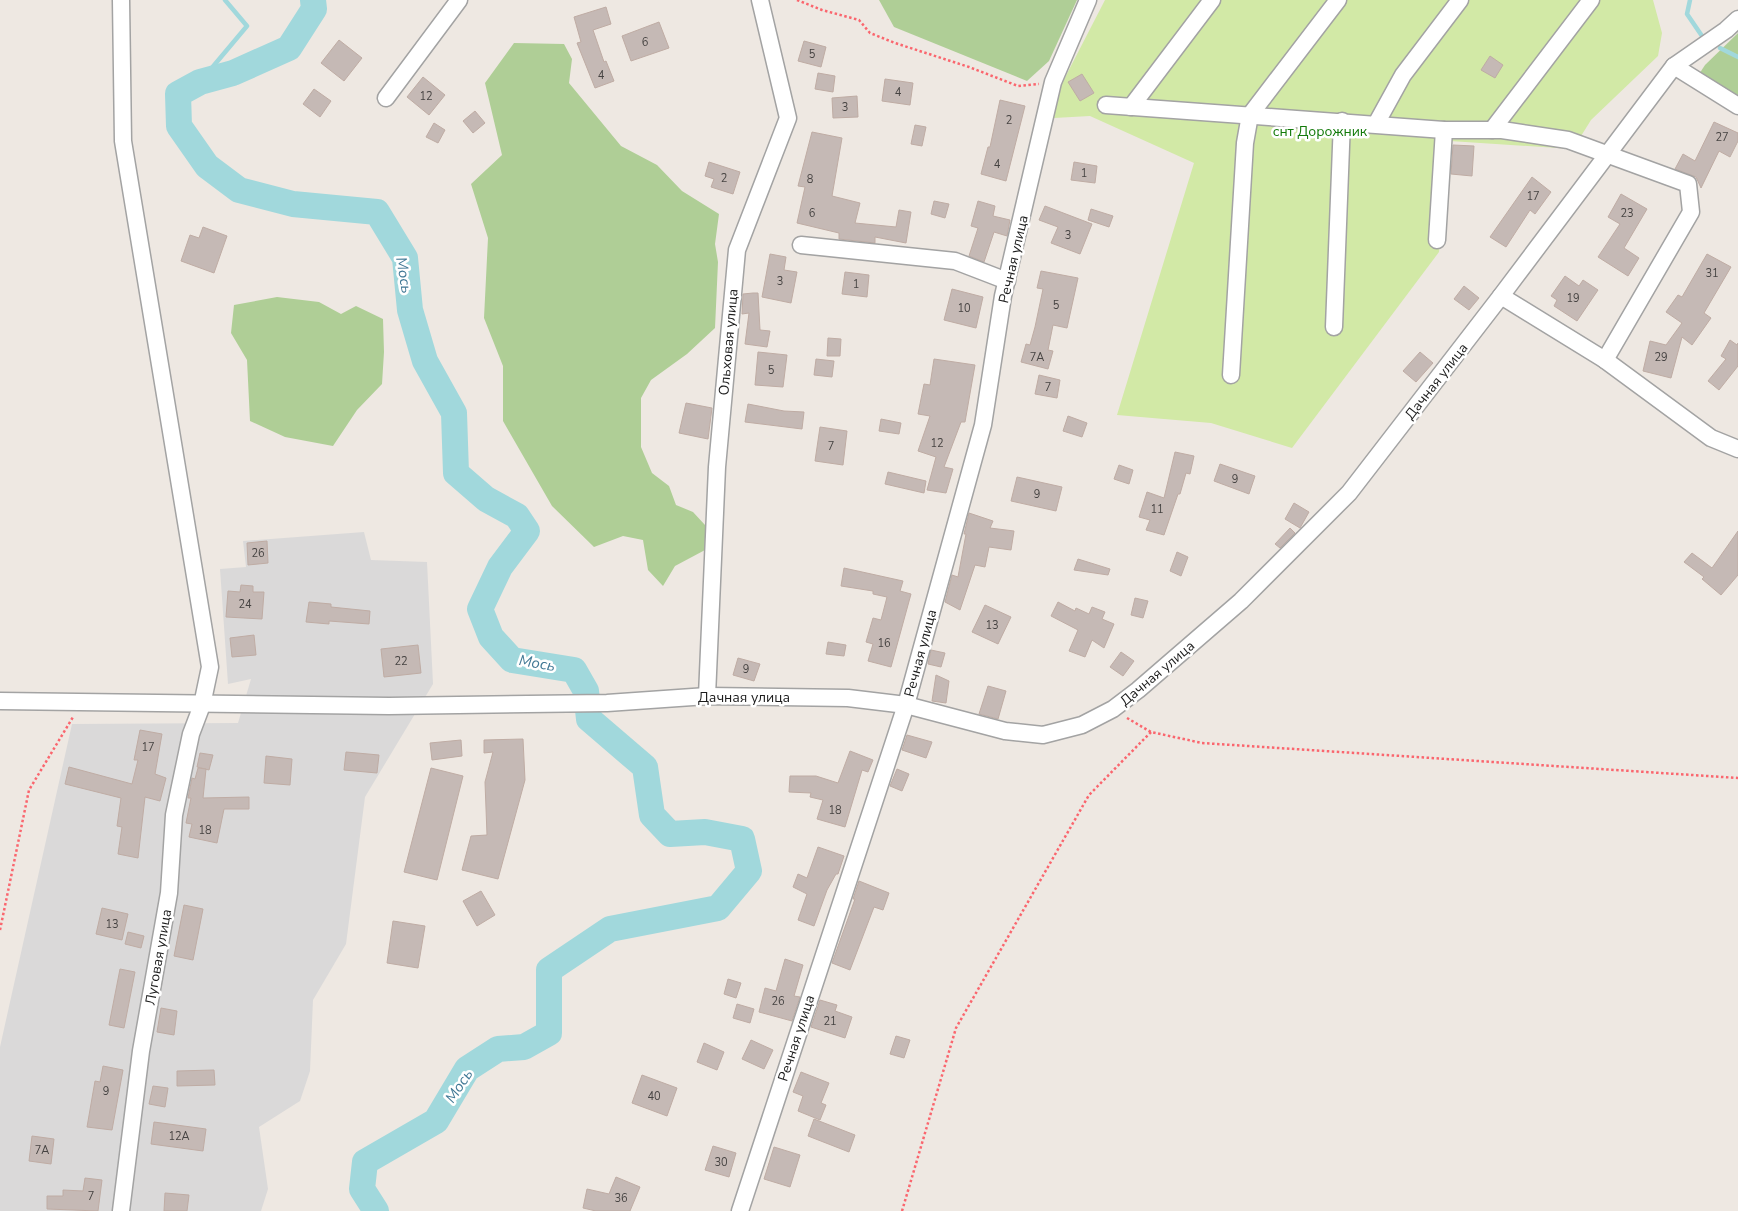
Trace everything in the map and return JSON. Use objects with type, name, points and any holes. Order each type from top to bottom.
[{"type":"street","name":"Луговая улица","points":[[121,0],[123,141],[210,667],[202,705],[191,734],[174,815],[169,892],[141,1051],[121,1211]]},
{"type":"street","points":[[386,98],[459,0]]},
{"type":"street","name":"Ольховая улица","points":[[707,696],[718,457],[737,250],[788,118],[760,0]]},
{"type":"street","name":"Речная улица","points":[[740,1211],[906,706],[983,425],[1007,281],[1053,82],[1088,0]]},
{"type":"street","points":[[1131,107],[1212,0]]},
{"type":"street","points":[[1231,375],[1245,143],[1250,115],[1338,0]]},
{"type":"street","points":[[1376,124],[1403,75],[1460,0]]},
{"type":"street","points":[[1492,130],[1591,0]]},
{"type":"street","name":"Дачная улица","points":[[0,700],[202,705],[389,706],[608,703],[707,696],[848,698],[906,706],[1005,731],[1043,734],[1082,725],[1113,709],[1138,690],[1241,601],[1349,493],[1502,296],[1606,154],[1674,66],[1726,30],[1738,19]]},
{"type":"street","points":[[1674,66],[1738,106]]},
{"type":"street","points":[[1106,105],[1444,130],[1492,130],[1568,140],[1688,184],[1691,212],[1605,360]]},
{"type":"street","points":[[1334,328],[1342,121]]},
{"type":"street","points":[[1437,240],[1444,130]]},
{"type":"street","points":[[800,245],[955,261],[1007,281]]},
{"type":"street","points":[[1502,296],[1605,360],[1711,438],[1738,449]]},
{"type":"path","points":[[797,0],[822,10],[859,20],[870,33],[895,43],[969,67],[1018,86],[1053,82]]},
{"type":"path","points":[[0,930],[29,790],[81,702]]},
{"type":"path","points":[[1113,709],[1151,732],[1202,743],[1738,778]]},
{"type":"path","points":[[902,1211],[956,1028],[1088,795],[1151,732]]},
{"type":"shaded area","points":[[364,532],[371,560],[427,562],[433,684],[365,797],[346,944],[313,1000],[310,1071],[300,1101],[259,1127],[268,1189],[261,1211],[0,1211],[0,1047],[72,724],[238,723],[251,679],[228,684],[220,569],[246,567],[243,541]]},
{"type":"green space","points":[[879,0],[1077,0],[1049,61],[1027,81],[894,27]]},
{"type":"green space","name":"снт Дорожник","points":[[1105,0],[1653,0],[1662,33],[1658,56],[1591,120],[1573,149],[1450,141],[1439,252],[1292,448],[1211,423],[1117,415],[1194,163],[1090,116],[1054,118],[1057,93]]},
{"type":"green space","points":[[1738,33],[1738,108],[1692,85],[1705,65]]},
{"type":"green space","points":[[514,43],[564,44],[572,59],[569,83],[621,146],[657,165],[682,191],[719,214],[715,244],[718,262],[715,328],[687,354],[651,380],[641,398],[641,447],[652,473],[669,486],[676,505],[693,512],[705,525],[705,550],[675,566],[663,586],[648,570],[643,540],[623,536],[594,547],[552,506],[503,421],[503,366],[484,318],[488,238],[471,184],[502,155],[485,83]]},
{"type":"green space","points":[[277,297],[319,302],[341,314],[356,306],[383,319],[384,352],[382,384],[357,410],[333,446],[285,437],[250,421],[247,360],[231,333],[234,305]]},
{"type":"building","points":[[606,7],[611,24],[593,30],[604,62],[606,61],[614,81],[595,88],[577,43],[581,42],[574,17]]},
{"type":"building","points":[[659,22],[669,48],[631,61],[622,36]]},
{"type":"building","points":[[339,40],[362,58],[344,81],[321,63]]},
{"type":"building","points":[[804,41],[826,47],[821,67],[798,61]]},
{"type":"building","points":[[1490,56],[1503,65],[1495,78],[1481,70]]},
{"type":"building","points":[[818,73],[835,76],[833,92],[815,89]]},
{"type":"building","points":[[1082,74],[1094,93],[1080,101],[1068,82]]},
{"type":"building","points":[[423,77],[445,95],[429,115],[407,97]]},
{"type":"building","points":[[885,79],[913,83],[910,105],[882,101]]},
{"type":"building","points":[[314,89],[331,101],[320,117],[303,104]]},
{"type":"building","points":[[857,96],[858,117],[833,118],[832,98]]},
{"type":"building","points":[[1000,100],[1025,106],[1006,181],[981,174],[988,147],[990,147]]},
{"type":"building","points":[[475,111],[485,123],[473,133],[463,121]]},
{"type":"building","points":[[1714,122],[1738,133],[1738,141],[1730,157],[1719,151],[1701,188],[1696,177],[1675,169],[1683,154],[1695,161]]},
{"type":"building","points":[[434,123],[445,130],[438,143],[426,137]]},
{"type":"building","points":[[915,125],[926,127],[922,146],[911,144]]},
{"type":"building","points":[[812,132],[842,138],[832,196],[860,203],[855,223],[896,227],[899,210],[911,212],[906,243],[875,237],[875,243],[839,239],[839,233],[797,223],[805,187],[798,186]]},
{"type":"building","points":[[1453,145],[1474,146],[1472,176],[1451,174]]},
{"type":"building","points":[[709,162],[740,172],[733,194],[711,187],[714,179],[705,176]]},
{"type":"building","points":[[1074,162],[1097,166],[1095,183],[1071,180]]},
{"type":"building","points":[[1532,177],[1551,192],[1535,214],[1530,210],[1506,247],[1490,237]]},
{"type":"building","points":[[1621,194],[1647,209],[1624,248],[1639,258],[1628,276],[1598,257],[1620,224],[1608,217]]},
{"type":"building","points":[[934,201],[949,204],[945,218],[931,214]]},
{"type":"building","points":[[978,201],[995,206],[993,216],[1010,220],[1007,236],[994,232],[984,262],[969,256],[978,228],[971,226]]},
{"type":"building","points":[[1045,206],[1092,224],[1080,254],[1051,243],[1058,227],[1039,220]]},
{"type":"building","points":[[1091,209],[1113,216],[1109,227],[1088,220]]},
{"type":"building","points":[[203,227],[227,236],[214,273],[181,261],[190,235],[199,238]]},
{"type":"building","points":[[770,254],[786,257],[784,270],[797,272],[791,303],[762,297]]},
{"type":"building","points":[[1707,254],[1731,267],[1704,313],[1711,318],[1692,345],[1682,337],[1671,378],[1643,371],[1650,341],[1666,345],[1682,323],[1666,312],[1678,295],[1682,297]]},
{"type":"building","points":[[1041,271],[1078,278],[1067,328],[1053,325],[1048,350],[1053,351],[1048,369],[1021,362],[1026,344],[1030,345],[1035,327],[1043,289],[1037,288]]},
{"type":"building","points":[[845,272],[869,275],[867,297],[842,294]]},
{"type":"building","points":[[1565,276],[1579,286],[1583,280],[1598,290],[1577,321],[1554,306],[1557,300],[1551,296]]},
{"type":"building","points":[[1464,286],[1479,298],[1469,310],[1454,299]]},
{"type":"building","points":[[952,289],[983,297],[976,328],[944,320]]},
{"type":"building","points":[[758,293],[760,330],[770,331],[767,347],[745,344],[749,313],[742,314],[743,294]]},
{"type":"building","points":[[828,338],[841,339],[840,356],[827,356]]},
{"type":"building","points":[[1730,340],[1737,345],[1738,343],[1738,366],[1719,390],[1708,381],[1726,359],[1721,356]]},
{"type":"building","points":[[758,352],[787,355],[783,387],[755,385]]},
{"type":"building","points":[[1420,352],[1433,363],[1416,382],[1403,371]]},
{"type":"building","points":[[816,359],[834,361],[832,377],[814,375]]},
{"type":"building","points":[[934,359],[975,365],[965,422],[961,422],[944,467],[953,469],[946,493],[927,490],[936,457],[918,451],[930,416],[918,414],[924,384],[930,385]]},
{"type":"building","points":[[1039,375],[1060,380],[1057,398],[1035,394]]},
{"type":"building","points":[[686,403],[712,408],[708,439],[679,433]]},
{"type":"building","points":[[748,404],[784,411],[804,412],[802,429],[745,422]]},
{"type":"building","points":[[1068,416],[1087,423],[1082,437],[1063,431]]},
{"type":"building","points":[[881,419],[901,423],[899,434],[879,431]]},
{"type":"building","points":[[820,427],[847,431],[843,465],[815,461]]},
{"type":"building","points":[[1175,452],[1194,456],[1190,474],[1186,473],[1164,535],[1146,530],[1150,520],[1139,517],[1147,492],[1164,498]]},
{"type":"building","points":[[1220,464],[1255,476],[1249,494],[1214,481]]},
{"type":"building","points":[[1119,465],[1133,470],[1129,484],[1114,479]]},
{"type":"building","points":[[888,472],[926,481],[924,493],[885,484]]},
{"type":"building","points":[[1017,477],[1062,487],[1056,511],[1011,501]]},
{"type":"building","points":[[1294,503],[1309,512],[1300,528],[1285,519]]},
{"type":"building","points":[[969,513],[993,521],[990,528],[1014,531],[1011,550],[989,547],[985,567],[975,565],[960,610],[945,602],[952,575],[958,577]]},
{"type":"building","points":[[1290,528],[1295,533],[1280,548],[1275,544]]},
{"type":"building","points":[[1738,531],[1738,575],[1721,595],[1702,579],[1704,577],[1684,562],[1692,553],[1712,568]]},
{"type":"building","points":[[267,541],[268,563],[248,565],[247,543]]},
{"type":"building","points":[[1177,552],[1188,557],[1181,576],[1170,571]]},
{"type":"building","points":[[1078,559],[1110,569],[1108,575],[1074,570]]},
{"type":"building","points":[[844,568],[903,581],[900,591],[911,594],[891,667],[868,661],[873,644],[866,642],[873,618],[881,620],[887,597],[873,594],[873,591],[841,586]]},
{"type":"building","points":[[241,585],[253,586],[253,592],[264,592],[262,619],[226,617],[228,591],[240,592]]},
{"type":"building","points":[[1135,598],[1148,601],[1143,618],[1131,615]]},
{"type":"building","points":[[309,602],[331,604],[331,607],[370,611],[369,624],[329,621],[329,624],[306,622]]},
{"type":"building","points":[[1058,602],[1075,611],[1076,608],[1089,614],[1092,607],[1105,612],[1102,619],[1114,624],[1104,648],[1092,640],[1085,657],[1069,651],[1078,630],[1051,616]]},
{"type":"building","points":[[985,605],[1011,617],[998,644],[972,632]]},
{"type":"building","points":[[254,635],[256,655],[232,657],[230,638]]},
{"type":"building","points":[[828,642],[846,645],[844,656],[826,654]]},
{"type":"building","points":[[418,645],[421,673],[384,677],[381,649]]},
{"type":"building","points":[[931,650],[945,653],[941,667],[928,664]]},
{"type":"building","points":[[1121,652],[1134,661],[1123,676],[1110,667]]},
{"type":"building","points":[[738,658],[760,664],[754,681],[733,675]]},
{"type":"building","points":[[936,675],[949,681],[946,703],[932,701]]},
{"type":"building","points":[[988,686],[1006,691],[998,719],[979,714]]},
{"type":"building","points":[[140,730],[162,734],[155,774],[166,778],[160,801],[145,797],[138,858],[118,854],[122,827],[117,826],[121,798],[65,784],[69,767],[132,784],[138,760],[134,760]]},
{"type":"building","points":[[907,735],[932,742],[926,758],[902,750]]},
{"type":"building","points":[[523,739],[525,780],[498,879],[462,870],[471,836],[487,835],[485,782],[493,752],[484,753],[484,740]]},
{"type":"building","points":[[461,740],[462,756],[432,760],[430,743]]},
{"type":"building","points":[[850,751],[873,760],[868,772],[862,770],[845,827],[817,819],[823,800],[810,797],[811,793],[789,792],[790,776],[816,776],[838,783]]},
{"type":"building","points":[[346,752],[379,755],[377,773],[344,770]]},
{"type":"building","points":[[200,753],[213,755],[209,770],[197,767]]},
{"type":"building","points":[[266,756],[292,759],[290,785],[264,783]]},
{"type":"building","points":[[198,768],[206,769],[203,798],[249,797],[249,809],[224,809],[217,843],[189,837],[192,824],[186,823],[191,798],[188,798],[192,778],[195,779]]},
{"type":"building","points":[[431,768],[463,776],[437,880],[404,872]]},
{"type":"building","points":[[897,769],[909,774],[902,791],[890,786]]},
{"type":"building","points":[[818,847],[844,856],[838,874],[836,874],[827,890],[814,926],[798,920],[807,894],[793,887],[798,874],[807,878]]},
{"type":"building","points":[[859,881],[889,893],[883,910],[874,907],[850,970],[832,963],[855,899],[853,899]]},
{"type":"building","points":[[481,891],[495,915],[477,926],[463,901]]},
{"type":"building","points":[[184,905],[203,909],[193,960],[174,956]]},
{"type":"building","points":[[102,908],[128,914],[122,940],[96,934]]},
{"type":"building","points":[[393,921],[425,926],[418,968],[387,963]]},
{"type":"building","points":[[128,932],[144,936],[141,948],[125,944]]},
{"type":"building","points":[[785,959],[803,965],[794,996],[800,997],[792,1021],[759,1012],[765,988],[776,991]]},
{"type":"building","points":[[120,969],[135,972],[124,1028],[109,1025]]},
{"type":"building","points":[[728,979],[741,983],[736,998],[724,994]]},
{"type":"building","points":[[820,1000],[837,1005],[835,1011],[852,1017],[845,1038],[811,1027]]},
{"type":"building","points":[[737,1004],[754,1009],[750,1023],[733,1018]]},
{"type":"building","points":[[161,1008],[177,1011],[174,1035],[157,1032]]},
{"type":"building","points":[[896,1036],[910,1040],[904,1058],[890,1054]]},
{"type":"building","points":[[751,1040],[773,1050],[764,1069],[742,1059]]},
{"type":"building","points":[[704,1043],[724,1052],[717,1070],[697,1062]]},
{"type":"building","points":[[103,1066],[123,1070],[112,1130],[87,1127],[95,1081],[100,1082]]},
{"type":"building","points":[[214,1070],[215,1085],[177,1086],[177,1071]]},
{"type":"building","points":[[801,1072],[829,1083],[821,1103],[826,1105],[820,1120],[798,1111],[803,1096],[793,1092]]},
{"type":"building","points":[[642,1075],[677,1088],[667,1116],[632,1103]]},
{"type":"building","points":[[153,1086],[168,1088],[165,1107],[149,1104]]},
{"type":"building","points":[[814,1119],[855,1135],[849,1152],[808,1136]]},
{"type":"building","points":[[154,1122],[206,1129],[203,1151],[151,1144]]},
{"type":"building","points":[[32,1136],[54,1139],[51,1164],[29,1161]]},
{"type":"building","points":[[713,1146],[736,1153],[729,1177],[705,1170]]},
{"type":"building","points":[[774,1147],[800,1155],[790,1187],[764,1179]]},
{"type":"building","points":[[616,1177],[640,1187],[630,1211],[596,1211],[583,1208],[587,1189],[609,1194]]},
{"type":"building","points":[[85,1178],[102,1180],[98,1211],[47,1209],[47,1196],[63,1196],[63,1190],[83,1191]]},
{"type":"building","points":[[165,1193],[189,1195],[187,1211],[164,1211]]},
{"type":"waterway","points":[[200,82],[247,26],[225,0]]},
{"type":"waterway","name":"Мось","points":[[313,0],[314,9],[289,48],[233,73],[200,82],[178,94],[179,126],[207,166],[239,190],[293,204],[377,212],[405,258],[410,310],[425,361],[454,413],[456,473],[486,499],[517,516],[527,531],[500,567],[480,609],[491,637],[512,660],[574,670],[586,691],[589,719],[645,767],[652,815],[670,834],[705,832],[742,839],[749,871],[718,908],[610,929],[549,970],[549,1033],[524,1047],[498,1049],[467,1069],[436,1121],[365,1162],[362,1189],[376,1211]]},
{"type":"waterway","points":[[1690,0],[1687,14],[1702,36]]},
{"type":"waterway","points":[[1720,48],[1738,57]]}]
